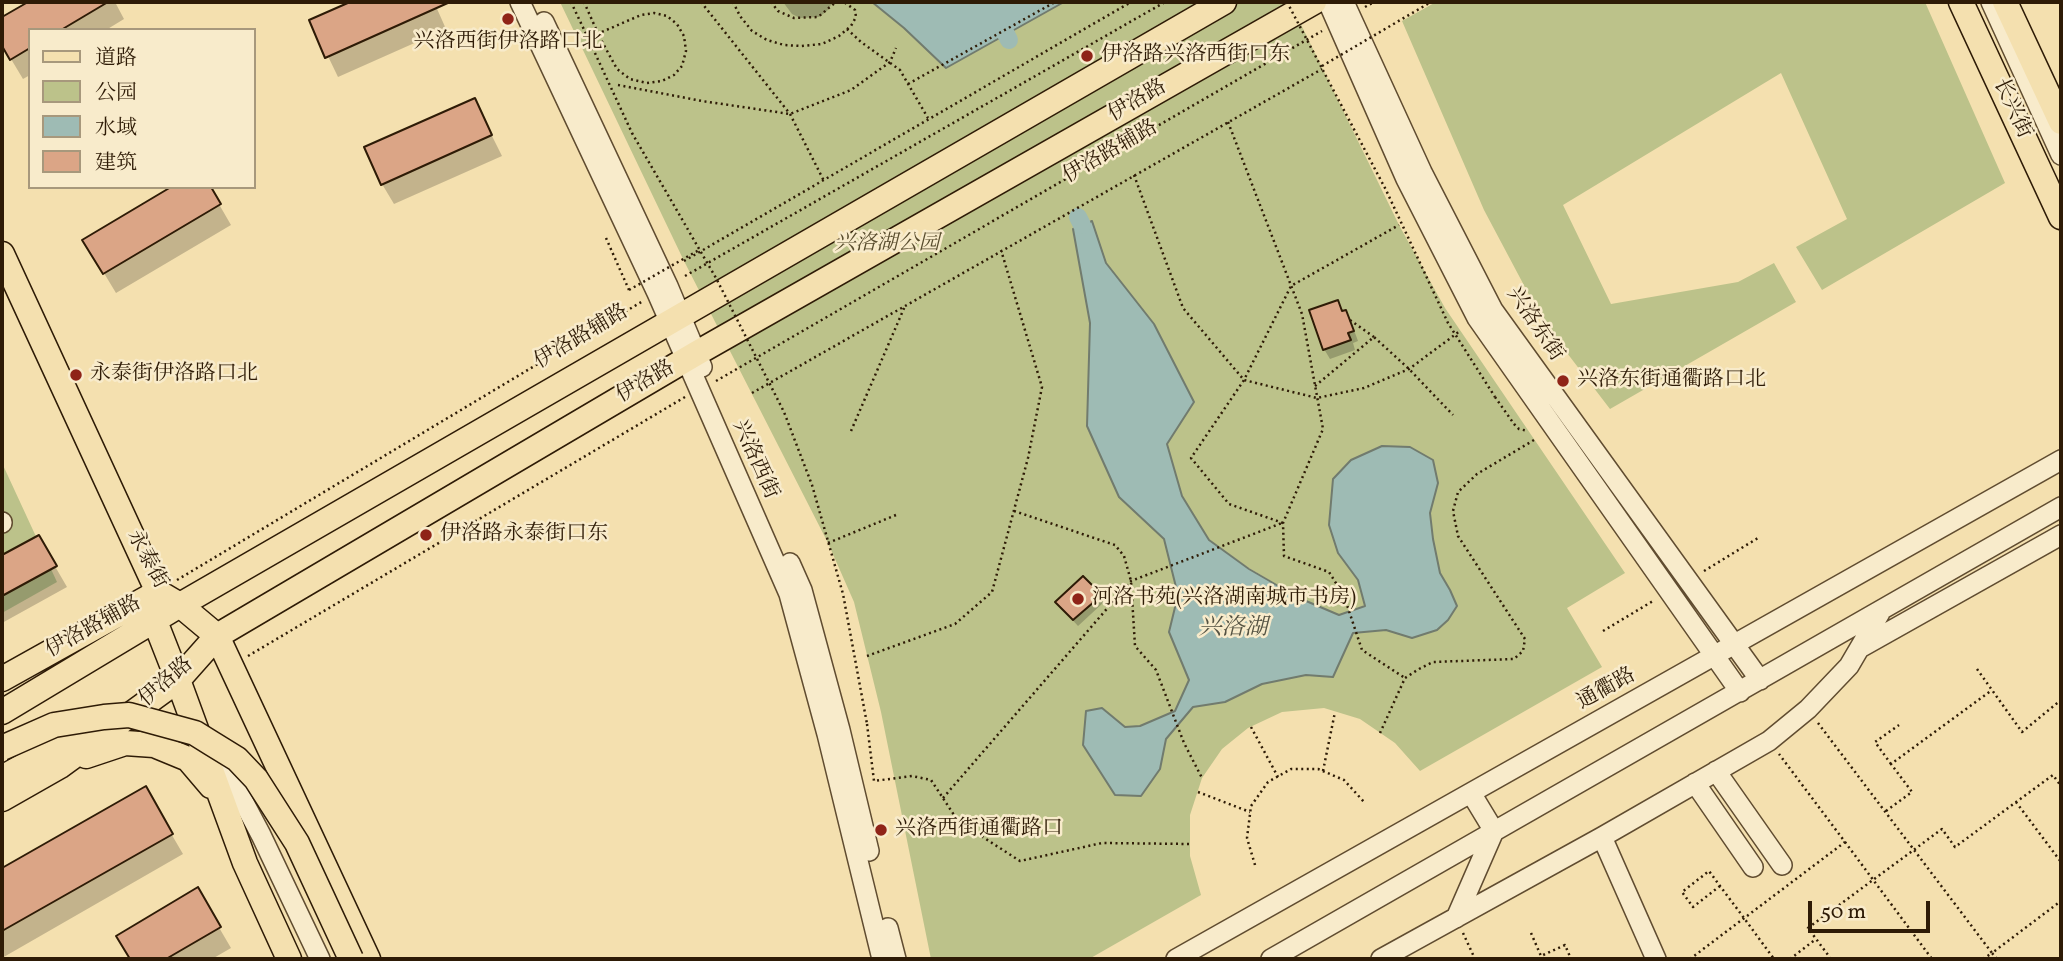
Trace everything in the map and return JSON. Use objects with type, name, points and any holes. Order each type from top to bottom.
[{"type":"main road","name":"伊洛路","points":[[180,605],[1224,2]]},
{"type":"main road","name":"伊洛路","points":[[54,758],[178,680],[217,636],[692,357],[1314,2]]},
{"type":"main road","name":"长兴街","points":[[1961,2],[2061,217]]},
{"type":"main road","name":"长兴街","points":[[2005,2],[2061,122]]},
{"type":"main road","name":"永泰街","points":[[2,254],[153,604],[245,863],[289,959]]},
{"type":"main road","name":"永泰街","points":[[2,288],[153,604]]},
{"type":"main road","name":"永泰街","points":[[153,604],[180,605],[217,636],[368,959]]},
{"type":"main road","name":"伊洛路辅路","points":[[2,679],[153,604]]},
{"type":"main road","points":[[6,710],[153,604]]},
{"type":"main road","points":[[2,748],[54,725],[129,715],[195,733],[237,759],[256,779],[297,843],[351,959]]},
{"type":"main road","points":[[2,778],[54,758],[125,743],[153,745],[188,760],[210,783],[245,863]]},
{"type":"main road","points":[[2,799],[54,758]]},
{"type":"street","name":"兴洛西街","points":[[520,2],[662,289]]},
{"type":"street","name":"兴洛西街","points":[[535,2],[676,319],[789,594],[827,734],[882,959]]},
{"type":"street","name":"兴洛东街","points":[[1328,2],[1344,13],[1493,310],[1760,680]]},
{"type":"street","points":[[1991,2],[2061,155]]},
{"type":"street","name":"兴洛东街","points":[[1344,13],[1406,179],[1477,318],[1740,692]]},
{"type":"street","name":"兴洛西街","points":[[703,387],[802,590],[840,730],[896,959]]},
{"type":"street","name":"通衢路","points":[[1182,958],[2061,460]]},
{"type":"street","points":[[1271,959],[2061,507]]},
{"type":"street","points":[[1859,648],[2061,535]]},
{"type":"street","points":[[1381,959],[1769,741],[1808,709],[1849,666],[1881,612]]},
{"type":"street","points":[[178,680],[261,835],[320,959]]},
{"type":"street","points":[[1716,772],[1782,865]]},
{"type":"street","points":[[1695,783],[1753,867]]},
{"type":"street","points":[[1471,793],[1494,831]]},
{"type":"street","points":[[1456,918],[1494,831]]},
{"type":"street","points":[[1601,837],[1656,959]]},
{"type":"path","points":[[571,2],[632,133],[761,363],[813,485],[843,594],[867,724],[874,781],[912,776],[931,780],[958,821],[1020,861],[1102,843],[1190,844]]},
{"type":"path","points":[[583,2],[600,38],[617,69],[631,79],[647,83],[662,81],[674,75],[682,66],[686,51],[684,36],[677,24],[667,16],[654,13],[641,15],[588,38]]},
{"type":"path","points":[[701,2],[790,114],[824,181]]},
{"type":"path","points":[[733,2],[752,31],[767,40],[802,46],[822,44],[847,29],[856,17],[855,10],[844,2]]},
{"type":"path","points":[[771,2],[778,11],[794,18],[818,17],[836,2]]},
{"type":"path","points":[[908,84],[1055,2]]},
{"type":"path","points":[[1120,2],[1122,7]]},
{"type":"path","points":[[684,261],[1131,2]]},
{"type":"path","name":"伊洛路辅路","points":[[153,604],[662,289],[1165,2]]},
{"type":"path","points":[[1287,2],[1386,190],[1448,323],[1494,397],[1514,424],[1519,429],[1528,431]]},
{"type":"path","name":"伊洛路辅路","points":[[232,666],[1344,13],[1374,2]]},
{"type":"path","points":[[752,393],[1228,122],[1431,2]]},
{"type":"path","points":[[847,29],[900,70],[929,120]]},
{"type":"path","points":[[618,85],[790,114],[851,90],[890,62],[896,48]]},
{"type":"path","points":[[1228,122],[1302,314],[1323,429],[1283,523],[1284,556],[1329,572],[1344,596],[1362,650],[1405,678]]},
{"type":"path","points":[[1134,175],[1183,308],[1244,380],[1317,398],[1364,388],[1409,369],[1460,331]]},
{"type":"path","points":[[1283,523],[1229,504],[1191,458],[1244,380],[1291,286],[1399,225]]},
{"type":"path","points":[[606,238],[629,290],[699,250]]},
{"type":"path","points":[[867,656],[955,624],[992,592],[1028,458],[1042,387],[1000,250]]},
{"type":"path","points":[[851,431],[905,305]]},
{"type":"path","points":[[1350,320],[1374,337],[1409,369],[1453,415]]},
{"type":"path","points":[[1315,386],[1374,337]]},
{"type":"path","points":[[1380,733],[1405,678],[1433,662],[1514,659],[1524,651],[1525,639],[1458,536],[1453,511],[1458,492],[1477,474],[1534,440]]},
{"type":"path","points":[[1014,511],[1115,545],[1124,556],[1131,581],[1135,646],[1156,670],[1184,743],[1202,778]]},
{"type":"path","points":[[828,543],[896,514]]},
{"type":"path","points":[[943,798],[1131,581],[1283,523]]},
{"type":"path","points":[[1703,571],[1758,538]]},
{"type":"path","points":[[1603,631],[1656,600]]},
{"type":"path","points":[[1978,669],[2022,732],[2061,700]]},
{"type":"path","points":[[1891,764],[1992,690]]},
{"type":"path","points":[[1808,709],[1997,959]]},
{"type":"path","points":[[1323,771],[1335,712]]},
{"type":"path","points":[[1885,812],[1912,792],[1875,742],[1899,725]]},
{"type":"path","points":[[1251,727],[1278,777]]},
{"type":"path","points":[[1255,865],[1247,838],[1251,806],[1268,782],[1291,769],[1318,769],[1344,780],[1365,803]]},
{"type":"path","points":[[1831,959],[1808,928],[1942,829],[1955,847],[2053,775],[2061,786]]},
{"type":"path","points":[[1198,792],[1250,812]]},
{"type":"path","points":[[2016,802],[2061,862]]},
{"type":"path","points":[[1845,842],[1932,959]]},
{"type":"path","points":[[1720,886],[1693,907],[1682,892],[1709,871],[1774,959]]},
{"type":"path","points":[[1983,959],[2061,901]]},
{"type":"path","points":[[1456,918],[1475,959]]},
{"type":"path","points":[[1531,933],[1541,956],[1565,945],[1571,959]]},
{"type":"path","points":[[1790,959],[1816,939]]},
{"type":"green space","name":"兴洛湖公园","points":[[560,2],[872,2],[946,68],[1064,2],[1290,2],[1399,225],[1445,308],[1625,573],[1567,608],[1602,667],[1420,771],[1395,743],[1360,719],[1324,708],[1282,712],[1248,728],[1222,749],[1202,778],[1190,815],[1190,856],[1201,895],[1089,959],[931,959],[881,712],[854,602],[828,543],[684,261]],"holes":[[[1092,222],[1105,263],[1154,324],[1194,402],[1167,443],[1182,496],[1209,540],[1299,598],[1339,615],[1365,605],[1358,580],[1338,553],[1438,483],[1430,513],[1440,573],[1450,590],[1412,638],[1386,630],[1353,633],[1332,676],[1306,675],[1262,684],[1225,702],[1193,707],[1166,739],[1160,769],[1115,794],[1083,745],[1086,711],[1102,708],[1125,727],[1140,726],[1175,711],[1189,680],[1169,632],[1178,595],[1164,539],[1119,497],[1087,426],[1090,323],[1073,229]]]},
{"type":"green space","points":[[1436,2],[1925,2],[2005,183],[1822,290],[1796,247],[1847,219],[1781,73],[1563,205],[1611,304],[1738,282],[1774,263],[1796,302],[1610,409],[1544,323],[1484,210],[1402,21]]},
{"type":"green space","points":[[2,463],[57,582],[2,613]]},
{"type":"water","points":[[872,2],[1064,2],[946,68]]},
{"type":"water","name":"兴洛湖","points":[[1092,221],[1106,263],[1154,324],[1194,402],[1167,444],[1182,496],[1209,540],[1249,569],[1299,598],[1339,615],[1365,606],[1358,580],[1338,553],[1329,525],[1333,479],[1351,460],[1382,446],[1410,447],[1433,460],[1438,483],[1430,513],[1433,539],[1440,573],[1457,606],[1437,630],[1412,638],[1386,630],[1353,633],[1333,677],[1306,675],[1262,684],[1225,702],[1193,707],[1166,739],[1160,769],[1141,796],[1115,795],[1083,745],[1086,711],[1102,708],[1125,727],[1140,726],[1175,711],[1189,680],[1169,632],[1178,595],[1164,539],[1119,497],[1087,426],[1090,323],[1073,229]]},
{"type":"building","points":[[28,2],[108,2],[64,28],[28,28],[28,49],[10,60],[2,46],[2,17]]},
{"type":"building","points":[[350,2],[450,2],[325,58],[309,20]]},
{"type":"building","points":[[475,98],[492,135],[381,185],[364,147]]},
{"type":"building","points":[[168,189],[212,189],[221,204],[103,274],[82,240]]},
{"type":"building","points":[[1338,300],[1342,311],[1346,310],[1354,331],[1348,333],[1351,340],[1323,350],[1309,310]]},
{"type":"building","points":[[39,535],[57,566],[2,596],[2,555]]},
{"type":"building","name":"河洛书苑(兴洛湖南城市书房)","points":[[1083,576],[1102,595],[1073,620],[1055,602]]},
{"type":"building","points":[[146,786],[173,834],[2,931],[2,868]]},
{"type":"building","points":[[198,887],[221,927],[166,959],[130,959],[116,936]]},
{"type":"waterway","points":[[1006,34],[1009,40]]},
{"type":"waterway","points":[[1078,217],[1082,225]]},
{"type":"place","name":"兴洛西街伊洛路口北","points":[[508,19]]},
{"type":"place","name":"伊洛路兴洛西街口东","points":[[1087,56]]},
{"type":"place","name":"永泰街伊洛路口北","points":[[76,375]]},
{"type":"place","name":"兴洛东街通衢路口北","points":[[1563,381]]},
{"type":"place","name":"伊洛路永泰街口东","points":[[426,535]]},
{"type":"place","name":"河洛书苑(兴洛湖南城市书房)","points":[[1078,599]]},
{"type":"place","name":"兴洛西街通衢路口","points":[[881,830]]}]
